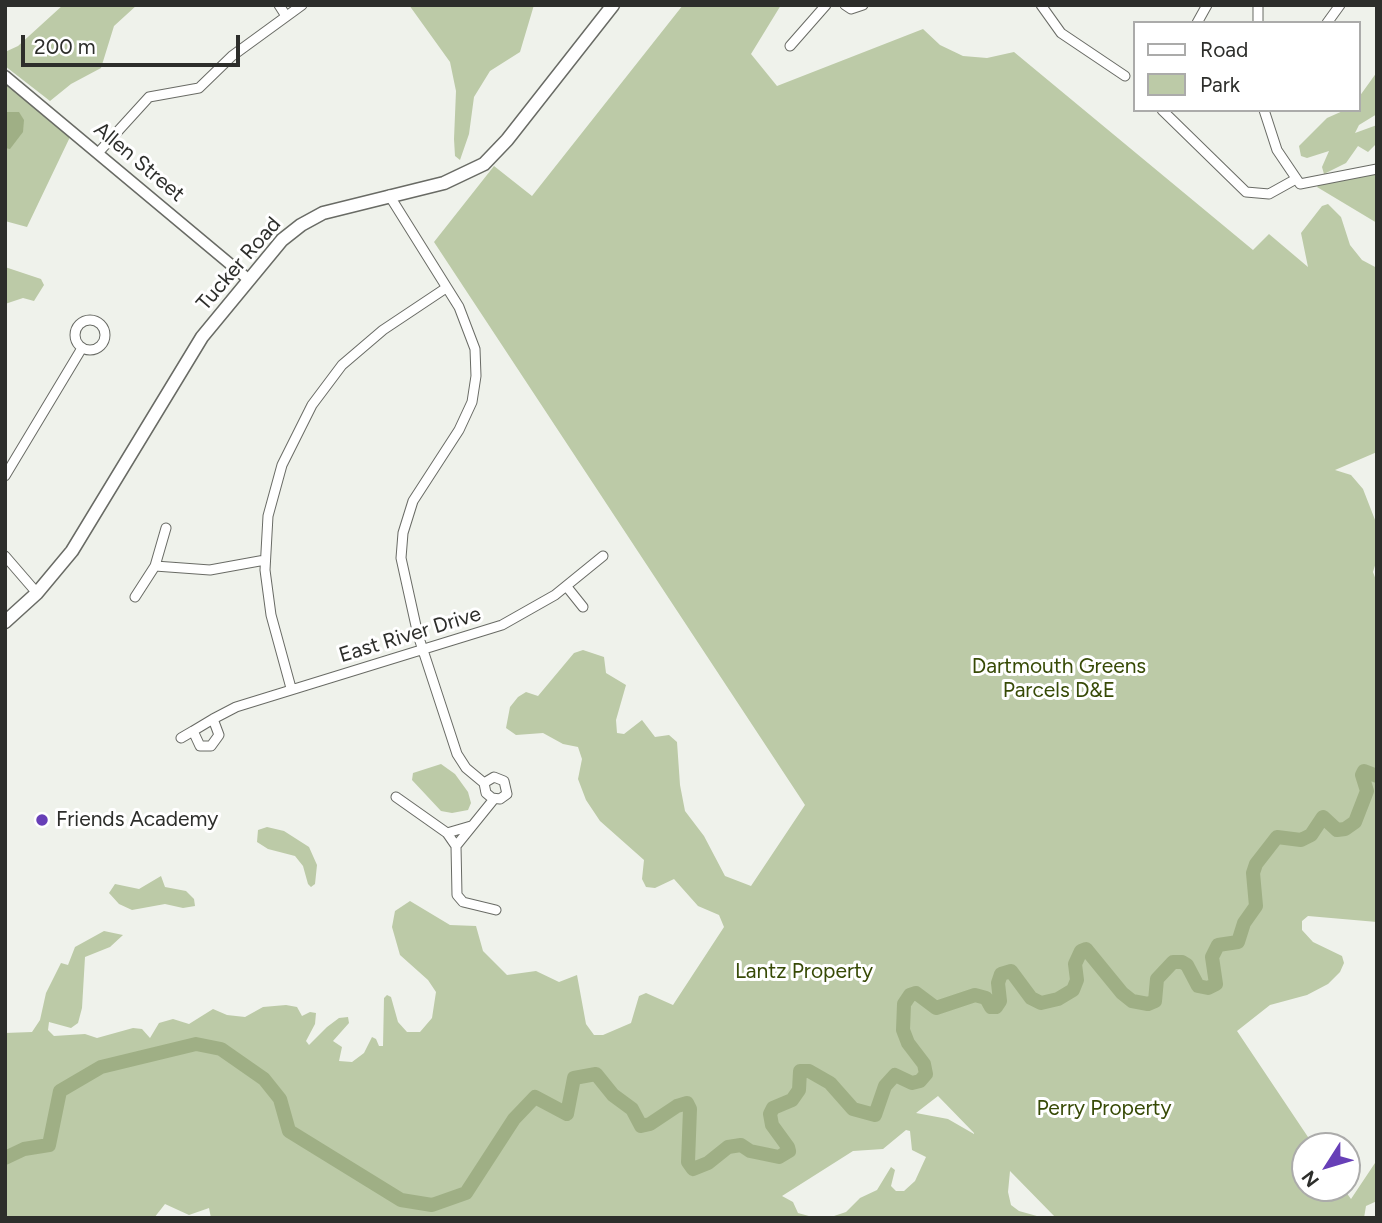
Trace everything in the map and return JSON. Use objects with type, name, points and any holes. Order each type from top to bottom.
[{"type":"main road","name":"Tucker Road","points":[[5,622],[37,593],[84,533],[194,350],[248,279],[282,240],[307,221],[343,206],[460,177],[490,159],[612,5]]},
{"type":"street","points":[[279,5],[286,16]]},
{"type":"street","points":[[98,153],[149,97],[200,88],[232,55],[302,5]]},
{"type":"street","points":[[790,46],[826,5]]},
{"type":"street","points":[[845,5],[851,9],[863,5]]},
{"type":"street","points":[[1041,5],[1061,33],[1125,76]]},
{"type":"street","points":[[1198,21],[1207,5]]},
{"type":"street","points":[[1328,21],[1340,5]]},
{"type":"street","name":"Allen Street","points":[[5,76],[248,279]]},
{"type":"street","points":[[1164,112],[1246,192],[1269,194],[1298,181],[1377,169]]},
{"type":"street","points":[[1265,112],[1277,150],[1298,181]]},
{"type":"street","points":[[389,195],[470,331],[476,376],[467,414],[419,489],[403,533],[404,579],[422,649],[457,754],[466,768],[484,783],[487,794],[494,799]]},
{"type":"street","points":[[291,688],[271,615],[265,560],[268,516],[291,443],[322,388],[363,346],[446,288]]},
{"type":"street","points":[[5,476],[82,348]]},
{"type":"street","points":[[135,597],[155,566],[166,528]]},
{"type":"street","points":[[5,556],[37,593]]},
{"type":"street","name":"East River Drive","points":[[181,738],[236,707],[502,625],[567,587],[603,556]]},
{"type":"street","points":[[155,566],[210,570],[265,560]]},
{"type":"street","points":[[567,587],[583,607]]},
{"type":"street","points":[[193,731],[200,746],[211,747],[219,737],[213,719]]},
{"type":"street","points":[[456,846],[494,799],[507,794],[506,782],[494,778],[484,783]]},
{"type":"street","points":[[396,797],[447,833],[456,846],[457,895],[463,902],[496,910]]},
{"type":"street","points":[[447,833],[471,826]]},
{"type":"green space","points":[[63,5],[137,5],[114,26],[101,68],[71,84],[50,101],[5,66],[5,52],[18,46]]},
{"type":"green space","points":[[409,5],[534,5],[520,52],[490,71],[474,97],[469,134],[460,160],[455,156],[456,91],[450,62]]},
{"type":"green space","points":[[683,5],[781,5],[751,54],[777,86],[923,29],[940,45],[963,56],[987,58],[1014,52],[1253,250],[1269,234],[1308,267],[1301,233],[1322,206],[1328,204],[1341,217],[1350,245],[1362,260],[1377,268],[1377,452],[1335,470],[1351,475],[1363,489],[1377,525],[1377,559],[1373,572],[1377,583],[1377,922],[1308,916],[1302,921],[1302,930],[1313,942],[1342,956],[1344,963],[1340,972],[1328,984],[1307,995],[1270,1005],[1237,1031],[1305,1132],[1291,1132],[1291,1202],[1361,1202],[1361,1184],[1377,1160],[1377,1201],[1366,1206],[1364,1218],[1056,1218],[1010,1171],[1008,1192],[1011,1205],[1019,1211],[1044,1218],[828,1218],[846,1212],[860,1198],[877,1190],[891,1167],[895,1170],[891,1186],[896,1191],[904,1191],[915,1181],[926,1157],[912,1150],[910,1131],[906,1130],[883,1149],[853,1151],[782,1196],[793,1202],[798,1213],[816,1218],[211,1218],[209,1208],[189,1215],[165,1204],[154,1218],[5,1218],[5,1033],[32,1032],[40,1020],[46,993],[61,963],[68,965],[75,947],[104,931],[123,935],[110,947],[85,957],[82,1008],[78,1023],[71,1028],[49,1022],[48,1030],[54,1036],[85,1034],[97,1038],[133,1028],[142,1029],[150,1038],[159,1023],[173,1019],[189,1024],[213,1009],[227,1015],[245,1017],[263,1007],[286,1005],[297,1007],[302,1016],[310,1012],[316,1013],[315,1024],[306,1041],[309,1045],[339,1018],[348,1017],[349,1023],[333,1041],[342,1047],[339,1061],[352,1062],[364,1053],[372,1037],[379,1046],[383,1046],[384,998],[387,995],[391,997],[398,1022],[407,1032],[420,1032],[432,1018],[436,992],[428,980],[400,955],[392,927],[395,911],[410,901],[450,925],[476,926],[483,951],[507,975],[536,971],[559,982],[577,975],[586,1024],[594,1035],[603,1035],[631,1023],[639,996],[646,993],[673,1005],[724,927],[719,915],[698,906],[674,879],[655,888],[646,887],[642,879],[644,860],[600,821],[586,800],[578,779],[582,759],[578,747],[563,744],[543,733],[516,735],[506,728],[510,707],[518,697],[526,692],[538,696],[574,653],[583,650],[604,657],[606,673],[626,685],[616,720],[617,733],[624,734],[642,720],[655,737],[669,735],[677,742],[685,811],[704,836],[725,876],[751,886],[805,805],[434,242],[494,166],[532,196]],"holes":[[[938,1096],[974,1134],[948,1119],[916,1113]]]},
{"type":"green space","points":[[1377,72],[1377,114],[1359,125],[1355,133],[1377,125],[1377,143],[1368,152],[1358,146],[1346,163],[1324,174],[1322,167],[1329,151],[1307,158],[1301,156],[1299,146],[1327,118],[1340,112],[1361,112],[1361,94]]},
{"type":"green space","points":[[5,83],[70,137],[27,227],[5,221]]},
{"type":"green space","points":[[1377,171],[1377,223],[1317,187],[1321,182]]},
{"type":"green space","points":[[5,267],[41,279],[44,285],[34,301],[23,298],[5,304]]},
{"type":"green space","points":[[441,764],[455,774],[468,792],[471,803],[468,810],[452,813],[441,811],[412,780],[413,773]]},
{"type":"green space","points":[[267,827],[284,831],[309,847],[317,865],[315,884],[311,887],[308,884],[303,866],[295,856],[268,849],[257,842],[258,830]]},
{"type":"green space","points":[[161,876],[165,887],[186,891],[194,899],[195,906],[183,908],[165,904],[132,910],[119,904],[109,893],[115,884],[139,889]]},
{"type":"shaded area","points":[[5,112],[19,112],[24,120],[23,132],[10,149],[5,148]]},
{"type":"waterway","points":[[5,1158],[24,1149],[49,1145],[60,1091],[101,1067],[196,1044],[221,1049],[264,1079],[280,1099],[289,1131],[401,1200],[432,1205],[466,1193],[514,1119],[535,1097],[567,1114],[574,1078],[596,1074],[613,1095],[632,1109],[641,1126],[650,1124],[677,1106],[687,1103],[690,1109],[688,1162],[693,1169],[708,1163],[728,1147],[741,1145],[750,1151],[779,1157],[789,1151],[772,1125],[770,1114],[773,1108],[792,1100],[799,1090],[800,1071],[809,1071],[830,1083],[853,1109],[875,1115],[885,1086],[895,1075],[912,1083],[920,1081],[926,1074],[924,1064],[908,1043],[903,1030],[904,1004],[910,995],[916,993],[936,1008],[975,995],[986,998],[991,1007],[996,1007],[1000,1001],[998,983],[1001,974],[1011,971],[1031,998],[1041,1003],[1058,999],[1073,990],[1077,980],[1075,964],[1081,951],[1086,949],[1122,993],[1132,1001],[1148,1004],[1155,1001],[1157,979],[1173,962],[1187,965],[1198,986],[1208,988],[1216,984],[1212,957],[1218,945],[1238,942],[1244,923],[1256,906],[1253,873],[1256,864],[1277,837],[1301,840],[1311,835],[1323,817],[1337,830],[1345,829],[1355,822],[1367,791],[1362,775],[1364,771],[1377,776]]},
{"type":"place","name":"Friends Academy","points":[[42,820]]},
{"type":"park label","name":"Dartmouth Greens Parcels D&E","points":[[1059,679]]},
{"type":"park label","name":"Lantz Property","points":[[804,972]]},
{"type":"park label","name":"Perry Property","points":[[1104,1109]]}]
